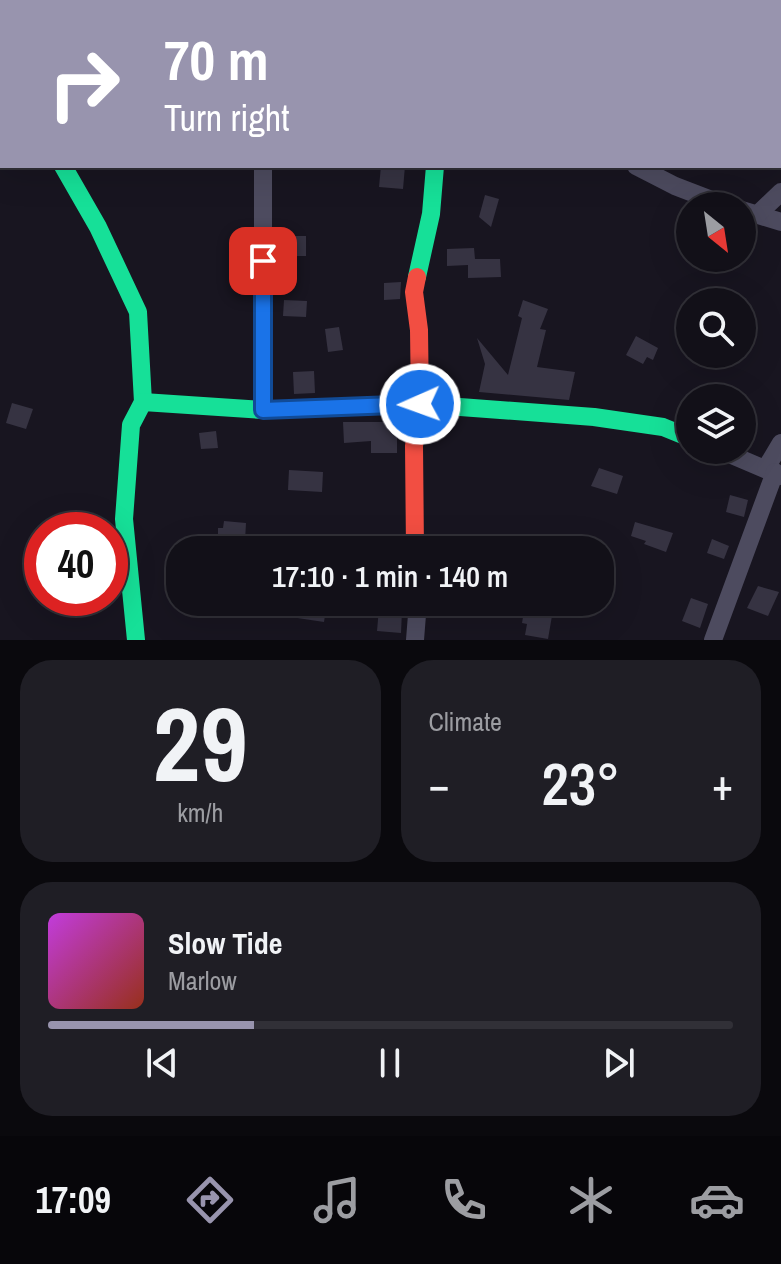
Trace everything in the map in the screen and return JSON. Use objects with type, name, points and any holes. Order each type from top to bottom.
[{"type":"street","points":[[64,168],[98,227],[138,312],[143,402],[131,425],[124,519],[136,640]]},
{"type":"street","points":[[263,168],[263,410]]},
{"type":"street","points":[[415,536],[414,446],[420,404],[419,330],[414,292],[431,214],[435,168]]},
{"type":"street","points":[[640,168],[691,192]]},
{"type":"street","points":[[756,207],[781,192]]},
{"type":"street","points":[[756,213],[781,222]]},
{"type":"street","points":[[143,402],[263,410],[420,404],[594,417],[663,427],[676,432]]},
{"type":"street","points":[[713,640],[774,472],[781,443]]},
{"type":"street","points":[[754,464],[774,472]]},
{"type":"street","points":[[415,640],[417,616]]},
{"type":"building","points":[[381,168],[405,168],[403,189],[379,187]]},
{"type":"building","points":[[485,195],[499,199],[491,227],[479,217]]},
{"type":"building","points":[[283,236],[306,236],[306,256],[283,256]]},
{"type":"building","points":[[474,248],[475,259],[500,259],[501,277],[468,278],[468,265],[447,266],[447,249]]},
{"type":"building","points":[[401,282],[400,299],[384,300],[384,283]]},
{"type":"building","points":[[284,300],[307,301],[306,317],[283,316]]},
{"type":"building","points":[[523,300],[548,309],[540,329],[546,330],[537,367],[575,372],[569,400],[479,392],[485,364],[477,338],[508,375],[522,318],[518,316]]},
{"type":"building","points":[[339,327],[343,350],[328,352],[325,329]]},
{"type":"building","points":[[636,336],[658,348],[653,360],[647,357],[643,364],[626,355]]},
{"type":"building","points":[[314,371],[315,393],[294,394],[293,372]]},
{"type":"building","points":[[12,403],[33,409],[26,429],[6,423]]},
{"type":"building","points":[[343,422],[397,422],[397,453],[371,453],[371,441],[344,443]]},
{"type":"building","points":[[216,431],[218,448],[201,449],[199,433]]},
{"type":"building","points":[[599,468],[623,476],[617,494],[591,486]]},
{"type":"building","points":[[289,470],[323,472],[322,492],[288,490]]},
{"type":"building","points":[[730,495],[748,500],[744,517],[726,512]]},
{"type":"building","points":[[224,521],[246,523],[245,536],[218,536],[218,528],[223,528]]},
{"type":"building","points":[[635,522],[673,533],[666,552],[631,536]]},
{"type":"building","points":[[712,539],[729,546],[724,559],[707,553]]},
{"type":"building","points":[[758,586],[779,592],[768,616],[747,608]]},
{"type":"building","points":[[691,598],[708,604],[700,628],[682,621]]},
{"type":"building","points":[[284,616],[325,616],[324,622]]},
{"type":"building","points":[[378,616],[402,616],[401,633],[377,631]]},
{"type":"building","points":[[523,616],[552,616],[548,639],[525,635],[527,624],[522,623]]},
{"type":"traffic: fast","points":[[64,168],[98,227],[138,312],[143,402],[131,425],[124,519],[136,640]]},
{"type":"traffic: fast","points":[[417,277],[431,214],[435,168]]},
{"type":"traffic: fast","points":[[143,402],[263,410],[420,404],[594,417],[663,427],[676,432]]},
{"type":"traffic: jam","points":[[415,536],[414,446],[420,404],[419,330],[414,292],[417,277]]},
{"type":"route","points":[[263,261],[263,410],[420,404]]}]
